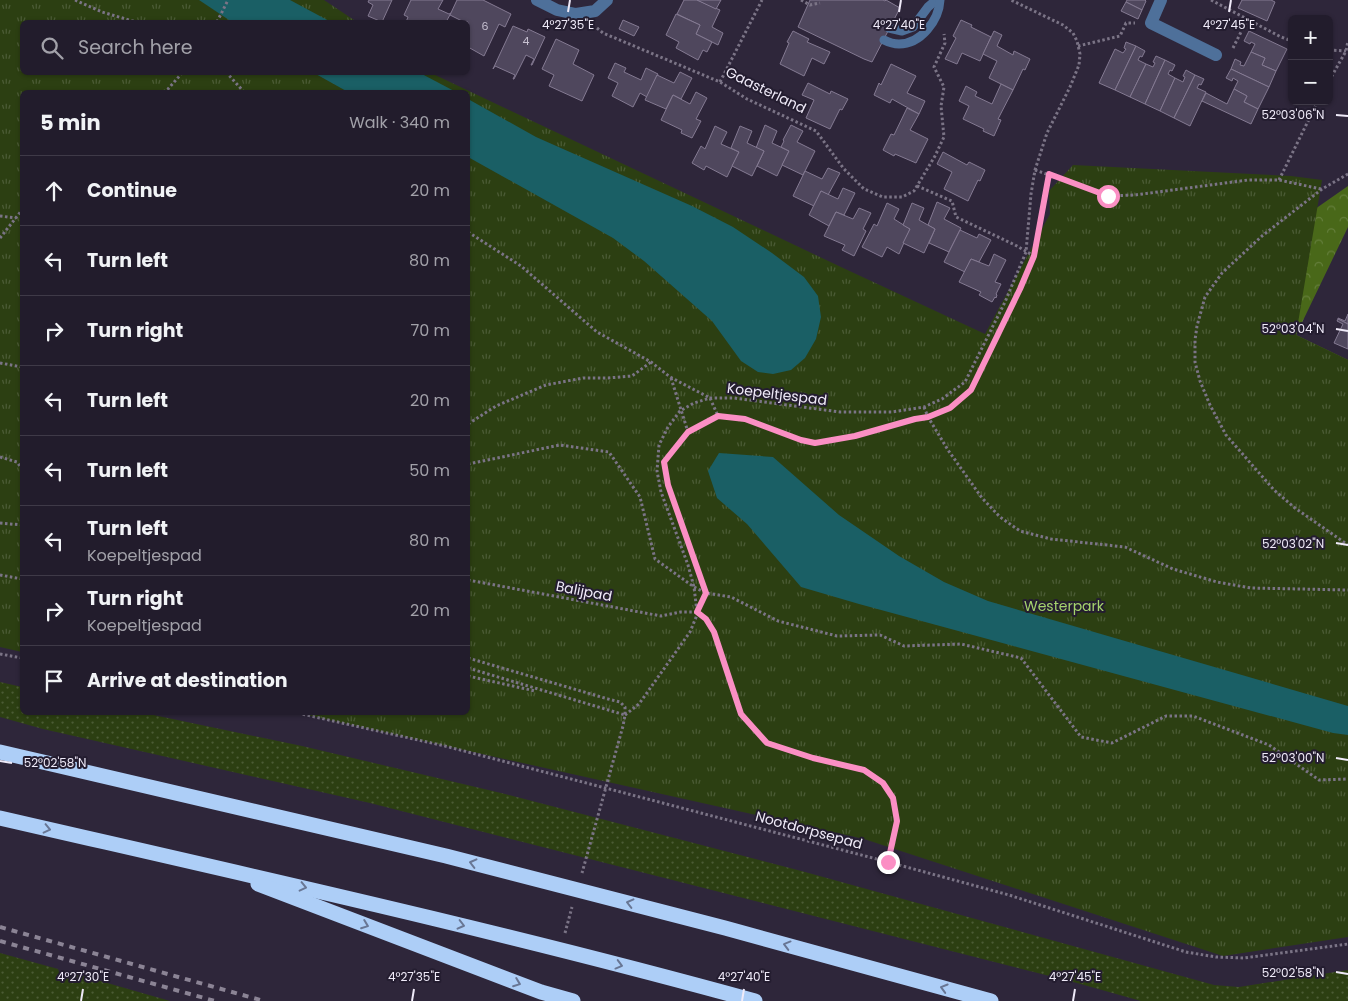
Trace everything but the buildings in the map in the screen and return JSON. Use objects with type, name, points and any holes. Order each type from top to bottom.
[{"type":"highway","points":[[0,752],[456,858],[725,928],[991,1001]]},
{"type":"highway","points":[[0,818],[205,864],[521,940],[755,1001]]},
{"type":"highway","points":[[205,864],[541,992],[573,1001]]},
{"type":"street","points":[[537,0],[557,10],[576,14],[596,11],[607,0]]},
{"type":"street","points":[[1161,0],[1151,23],[1216,55]]},
{"type":"lane","points":[[889,28],[902,31],[913,27],[928,7],[938,2]]},
{"type":"lane","points":[[884,40],[899,44],[911,42],[922,36],[930,26],[938,2]]},
{"type":"path","points":[[75,0],[102,12],[129,20]]},
{"type":"path","points":[[218,20],[228,0]]},
{"type":"path","points":[[720,82],[762,0]]},
{"type":"path","points":[[801,0],[810,5],[820,3]]},
{"type":"path","points":[[1011,0],[1063,25],[1073,33],[1078,46],[1120,36],[1126,23],[1151,23]]},
{"type":"path","points":[[1211,0],[1288,40]]},
{"type":"path","name":"Gaasterland","points":[[587,12],[592,24],[603,33],[720,82],[747,100],[816,130],[844,169],[864,189],[883,198],[902,197],[914,191],[936,156],[944,136],[941,106],[944,87],[934,66],[945,43],[938,2]]},
{"type":"path","points":[[1216,55],[1225,56],[1230,52],[1248,20]]},
{"type":"path","points":[[1333,74],[1347,51],[1348,41]]},
{"type":"path","name":"Koepeltjespad","points":[[697,612],[688,564],[661,492],[657,471],[659,445],[668,427],[680,411],[694,403],[710,398],[734,398],[840,412],[892,412],[924,407],[942,399],[965,382],[1005,302],[1026,252],[1035,170],[1047,134],[1079,65],[1080,54],[1078,46]]},
{"type":"path","points":[[1333,50],[1347,51]]},
{"type":"path","points":[[166,90],[180,75]]},
{"type":"path","points":[[229,75],[242,90]]},
{"type":"path","points":[[1279,180],[1316,105]]},
{"type":"path","points":[[1035,170],[1108,196],[1135,195],[1248,180],[1279,180],[1322,189]]},
{"type":"path","points":[[625,715],[639,704],[690,632],[706,593],[668,485],[664,462],[688,432],[718,416],[745,419],[801,440],[815,443],[855,436],[928,417],[950,408],[971,390],[1034,256],[1049,174]]},
{"type":"path","points":[[1348,174],[1322,189],[1262,236],[1222,273],[1205,297],[1195,340],[1196,362],[1200,381],[1226,435],[1274,490],[1295,508],[1348,545]]},
{"type":"path","points":[[917,186],[952,202],[956,217],[1034,256]]},
{"type":"path","points":[[0,238],[20,213]]},
{"type":"path","points":[[0,216],[16,218]]},
{"type":"path","points":[[470,233],[521,266],[597,332],[651,362],[670,377],[710,398],[718,416]]},
{"type":"path","points":[[0,362],[20,367]]},
{"type":"path","points":[[470,423],[496,406],[546,385],[583,378],[632,376],[651,362]]},
{"type":"path","points":[[670,377],[688,432]]},
{"type":"path","points":[[924,407],[948,450],[982,498],[1000,518],[1020,531],[1051,539],[1126,547],[1173,569],[1217,582],[1251,588],[1348,590]]},
{"type":"path","points":[[470,464],[560,446],[609,452],[640,497],[655,559],[694,588],[706,593],[731,597],[778,621],[837,636],[880,635],[904,646],[961,644],[1020,658],[1080,737],[1112,743],[1166,716],[1193,716],[1269,746],[1319,780],[1348,779]]},
{"type":"path","points":[[0,457],[18,462],[20,466]]},
{"type":"path","points":[[0,523],[20,525]]},
{"type":"path","points":[[0,575],[20,579]]},
{"type":"path","name":"Balijpad","points":[[470,580],[661,616],[680,612],[697,612]]},
{"type":"path","points":[[697,612],[706,619],[714,632],[741,714],[767,743],[813,758],[864,770],[883,783],[893,798],[897,821],[888,862]]},
{"type":"path","points":[[0,654],[20,658]]},
{"type":"path","points":[[470,659],[620,702],[625,708],[625,715],[614,758]]},
{"type":"path","points":[[470,669],[625,715]]},
{"type":"path","points":[[470,676],[561,696]]},
{"type":"path","name":"Nootdorpsepad","points":[[306,715],[445,746],[888,862],[1009,895],[1194,953],[1216,957],[1244,958],[1348,944]]},
{"type":"green space","name":"Westerpark","points":[[0,0],[324,0],[354,20],[20,20],[20,75],[435,75],[467,90],[20,90],[20,652],[0,647]]},
{"type":"green space","name":"Westerpark","points":[[470,91],[985,334],[1050,214],[1049,191],[1073,165],[1291,176],[1322,180],[1296,335],[1348,360],[1348,937],[1223,956],[864,839],[307,715],[470,715]]},
{"type":"green space","points":[[1348,186],[1348,227],[1296,335],[1348,360],[1348,469],[1271,322],[1295,223]]},
{"type":"green space","points":[[0,682],[20,687],[20,715],[154,715],[302,746],[501,793],[805,872],[1214,985],[1239,987],[1348,970],[1348,1001],[1141,1001],[1077,983],[370,803],[43,729],[0,717]]},
{"type":"green space","points":[[0,953],[58,969],[59,972],[62,970],[170,1001],[0,1001]]},
{"type":"shaded area","points":[[199,0],[290,0],[327,20],[229,20]]},
{"type":"shaded area","points":[[318,75],[424,75],[452,90],[344,90]]},
{"type":"shaded area","points":[[470,100],[536,137],[692,206],[733,227],[772,253],[804,277],[818,296],[821,317],[816,339],[805,358],[791,370],[773,374],[758,372],[741,361],[712,321],[644,261],[613,238],[470,158]]},
{"type":"shaded area","points":[[719,453],[773,457],[839,515],[899,556],[944,582],[988,601],[1348,706],[1348,735],[1333,733],[801,587],[747,524],[717,498],[708,471]]},
{"type":"railway","points":[[0,927],[264,1001]]},
{"type":"railway","points":[[0,941],[215,1001]]},
{"type":"route","points":[[888,862],[897,821],[893,798],[883,783],[864,770],[813,758],[767,743],[741,714],[714,632],[706,619],[697,612],[706,593],[668,485],[664,462],[688,432],[718,416],[745,419],[801,440],[815,443],[855,436],[928,417],[950,408],[971,390],[1034,256],[1049,174],[1108,196]]}]
